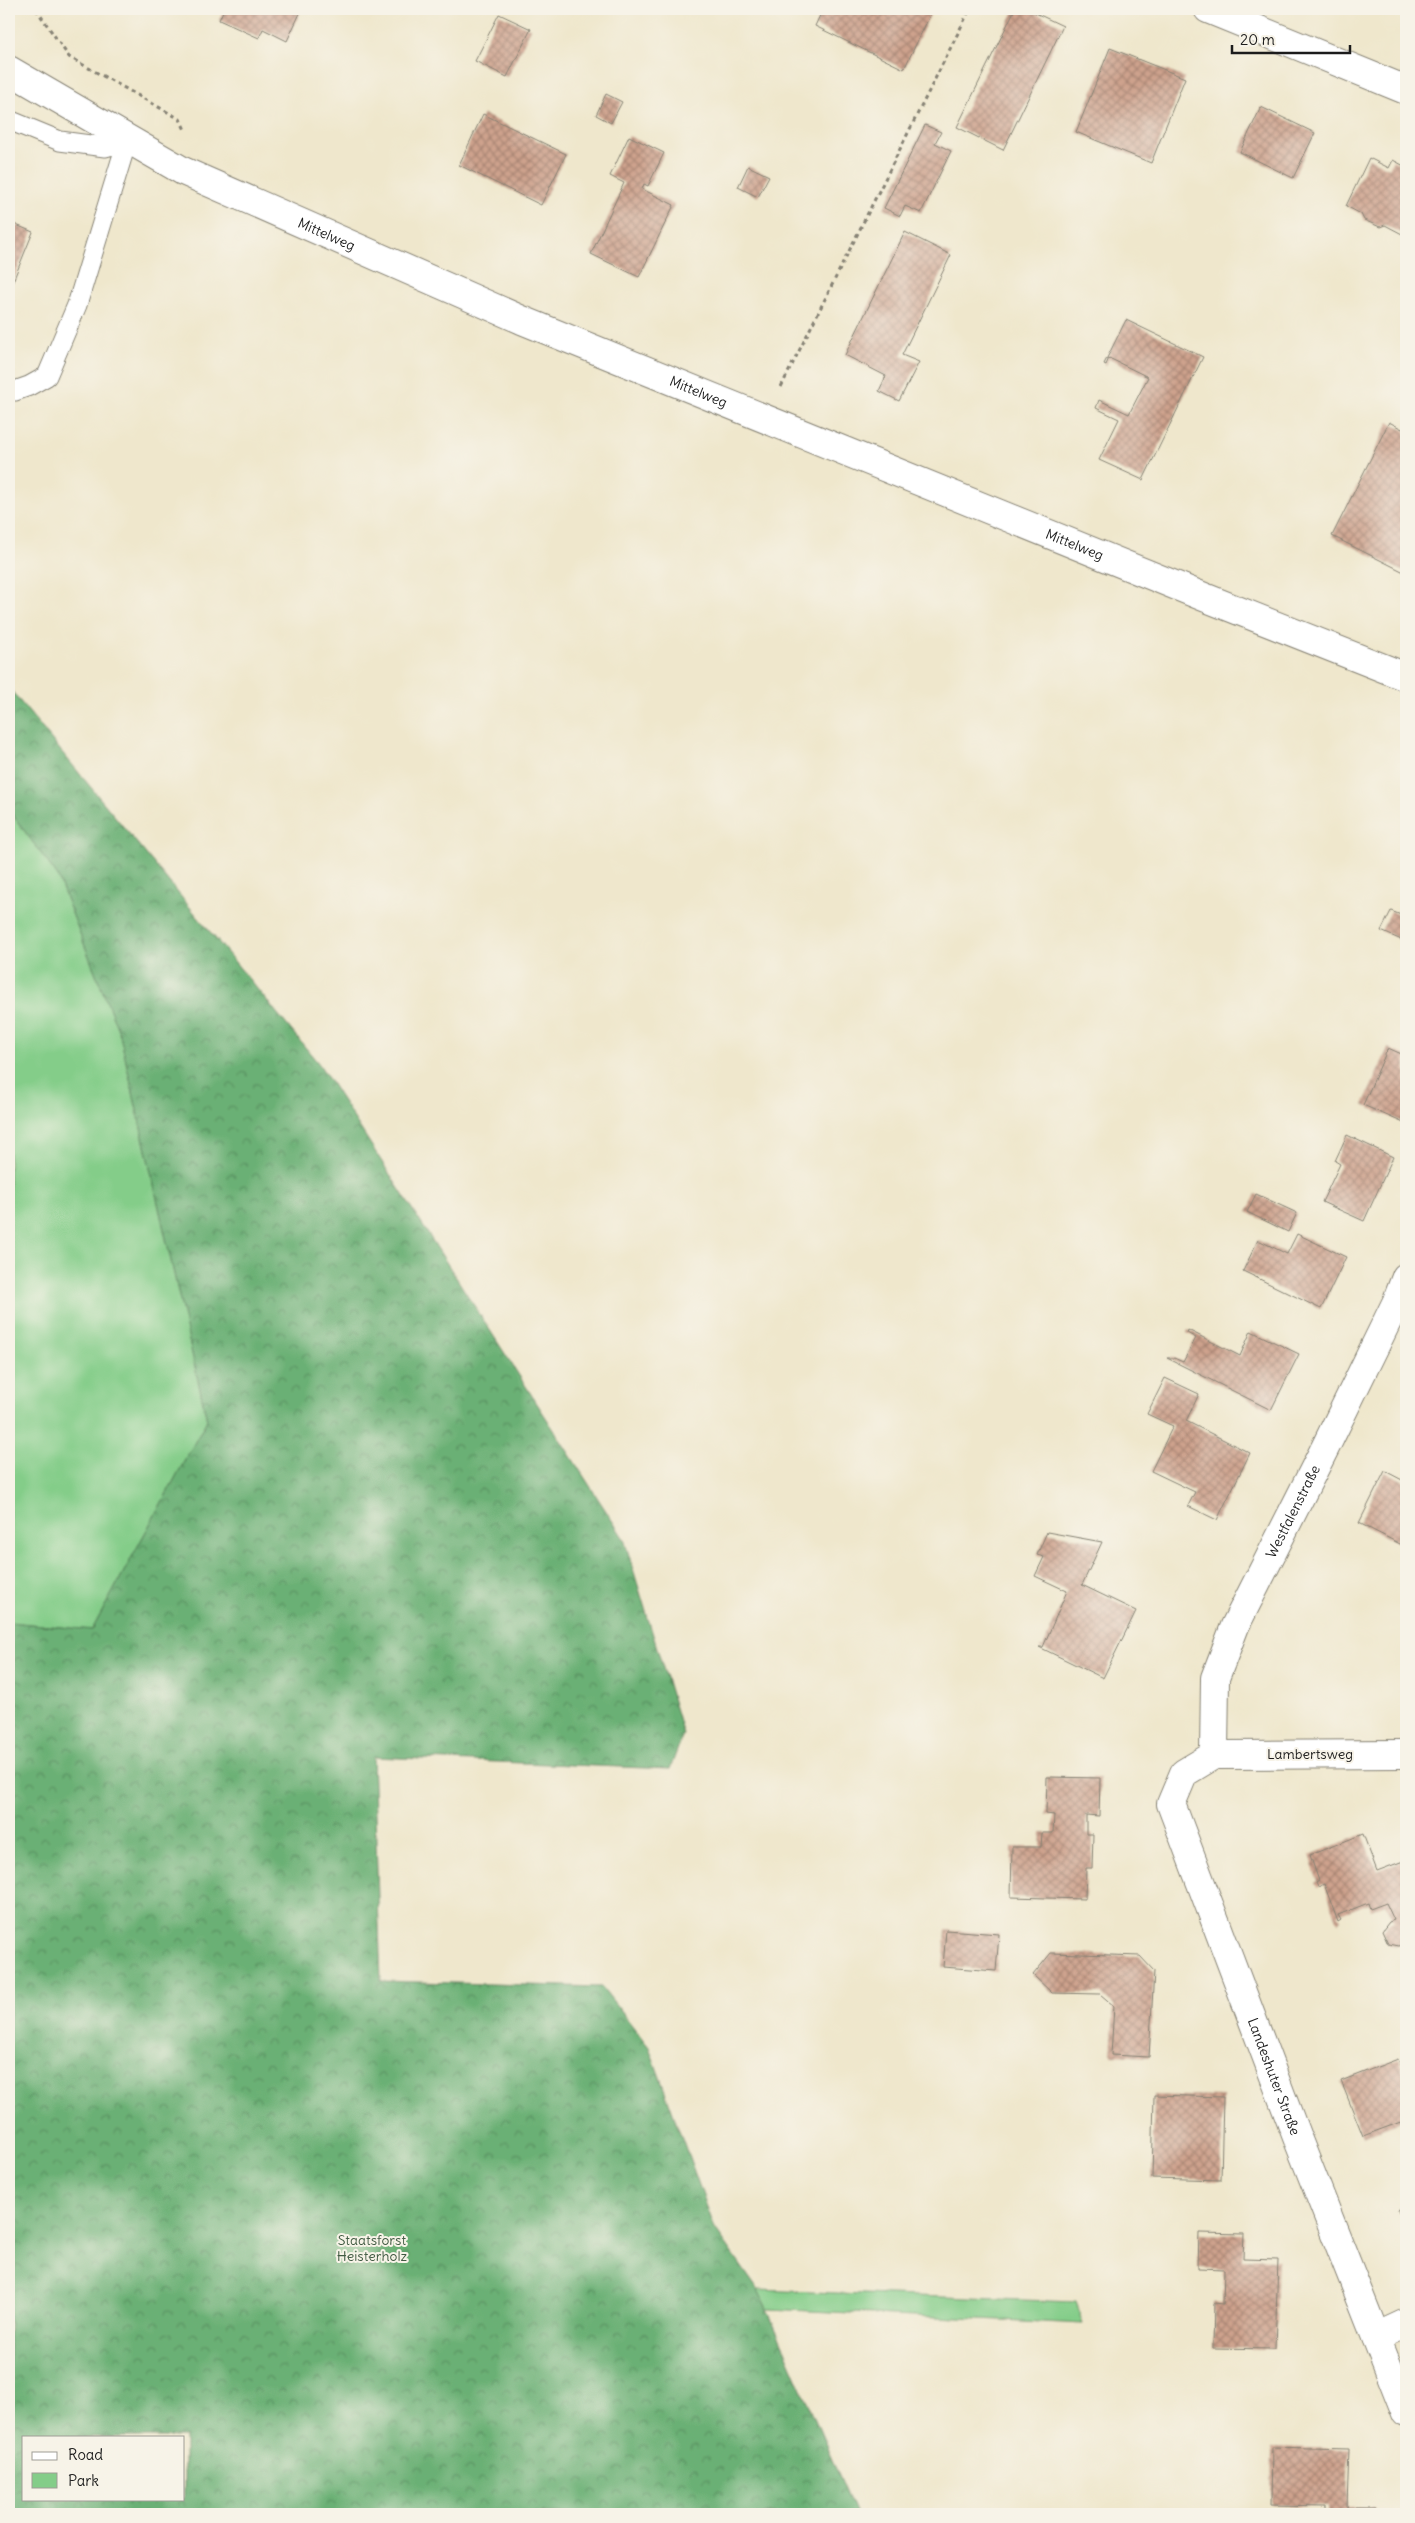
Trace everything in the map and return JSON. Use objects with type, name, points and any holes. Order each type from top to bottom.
[{"type":"street","points":[[1208,9],[1406,90]]},
{"type":"street","name":"Mittelweg","points":[[9,70],[127,141],[183,171],[522,320],[1204,598],[1406,677]]},
{"type":"street","name":"Westfalenstraße","points":[[1214,1755],[1215,1678],[1235,1626],[1338,1423],[1396,1303],[1406,1277]]},
{"type":"street","name":"Lambertsweg","points":[[1214,1755],[1406,1754]]},
{"type":"street","name":"Landeshuter Straße","points":[[1214,1755],[1184,1773],[1171,1804],[1298,2140],[1406,2414]]},
{"type":"street","points":[[1376,2337],[1406,2324]]},
{"type":"lane","points":[[9,120],[60,141],[105,147],[127,141]]},
{"type":"lane","points":[[9,390],[15,391],[30,386],[47,376],[77,305],[127,141]]},
{"type":"path","points":[[36,9],[69,57],[180,120],[194,147],[183,171]]},
{"type":"path","points":[[764,419],[970,9]]},
{"type":"green space","name":"Staatsforst Heisterholz","points":[[9,688],[319,1064],[624,1539],[683,1734],[670,1769],[373,1757],[381,1981],[602,1987],[649,2047],[715,2229],[758,2290],[856,2514],[9,2514],[9,1622],[92,1630],[207,1420],[120,1035],[57,875],[9,810]]},
{"type":"green space","points":[[9,810],[57,875],[120,1035],[207,1420],[92,1630],[9,1622]]},
{"type":"green space","points":[[758,2290],[1076,2302],[1084,2324],[767,2309]]},
{"type":"building","points":[[224,9],[302,9],[287,41],[263,29],[259,38],[219,20]]},
{"type":"building","points":[[823,9],[933,9],[904,69],[815,26]]},
{"type":"building","points":[[1015,9],[1027,9],[1063,26],[1003,150],[957,127]]},
{"type":"building","points":[[499,14],[531,29],[507,77],[475,61]]},
{"type":"building","points":[[1110,48],[1185,78],[1151,163],[1076,132]]},
{"type":"building","points":[[606,94],[622,102],[611,123],[596,115]]},
{"type":"building","points":[[1261,107],[1315,133],[1293,178],[1240,152]]},
{"type":"building","points":[[483,114],[566,154],[541,205],[459,165]]},
{"type":"building","points":[[925,125],[941,132],[935,143],[951,151],[921,213],[905,206],[900,216],[884,208]]},
{"type":"building","points":[[629,136],[664,153],[648,186],[644,184],[642,189],[674,205],[639,277],[591,254],[624,183],[610,176]]},
{"type":"building","points":[[1369,158],[1389,168],[1393,160],[1406,167],[1406,231],[1404,235],[1385,225],[1380,227],[1364,220],[1361,214],[1346,206]]},
{"type":"building","points":[[748,166],[769,176],[758,197],[738,187]]},
{"type":"building","points":[[9,222],[33,232],[9,291]]},
{"type":"building","points":[[905,232],[951,255],[902,355],[919,362],[899,401],[879,391],[886,376],[845,355]]},
{"type":"building","points":[[1126,320],[1203,357],[1143,480],[1099,460],[1119,419],[1096,408],[1099,400],[1129,414],[1148,377],[1109,358],[1106,365],[1104,364]]},
{"type":"building","points":[[1389,422],[1406,431],[1406,573],[1332,536]]},
{"type":"building","points":[[1391,911],[1406,917],[1406,942],[1381,931]]},
{"type":"building","points":[[1388,1048],[1406,1056],[1406,1124],[1363,1105]]},
{"type":"building","points":[[1347,1135],[1393,1157],[1364,1221],[1322,1202],[1340,1164],[1335,1161]]},
{"type":"building","points":[[1256,1194],[1297,1213],[1288,1232],[1247,1212]]},
{"type":"building","points":[[1297,1234],[1346,1257],[1321,1309],[1243,1271],[1258,1240],[1287,1254]]},
{"type":"building","points":[[1188,1330],[1240,1356],[1251,1331],[1299,1354],[1271,1410],[1167,1358],[1174,1358],[1183,1362],[1196,1338],[1187,1333]]},
{"type":"building","points":[[1165,1378],[1199,1394],[1186,1421],[1250,1453],[1217,1520],[1188,1506],[1195,1492],[1151,1471],[1173,1426],[1147,1414]]},
{"type":"building","points":[[1385,1471],[1406,1482],[1406,1542],[1404,1546],[1359,1523]]},
{"type":"building","points":[[1047,1532],[1102,1542],[1082,1585],[1136,1611],[1103,1678],[1039,1647],[1043,1647],[1067,1591],[1035,1576],[1044,1557],[1037,1555]]},
{"type":"building","points":[[1047,1777],[1100,1778],[1099,1816],[1086,1815],[1086,1834],[1093,1834],[1092,1868],[1086,1868],[1085,1899],[1011,1897],[1012,1847],[1041,1847],[1042,1833],[1053,1833],[1054,1815],[1046,1814]]},
{"type":"building","points":[[1363,1834],[1377,1871],[1406,1860],[1406,1943],[1398,1946],[1388,1944],[1382,1931],[1389,1922],[1394,1920],[1386,1903],[1370,1909],[1368,1903],[1338,1915],[1341,1920],[1338,1922],[1324,1884],[1318,1887],[1316,1883],[1319,1881],[1310,1855]]},
{"type":"building","points":[[946,1930],[999,1934],[996,1971],[943,1967]]},
{"type":"building","points":[[1051,1953],[1140,1956],[1154,1971],[1149,2057],[1111,2055],[1114,2006],[1100,1994],[1052,1993],[1033,1975]]},
{"type":"building","points":[[1398,2059],[1406,2080],[1406,2120],[1363,2136],[1341,2081]]},
{"type":"building","points":[[1154,2095],[1223,2097],[1221,2180],[1152,2178]]},
{"type":"building","points":[[1406,2207],[1406,2230],[1398,2210]]},
{"type":"building","points":[[1199,2233],[1244,2234],[1243,2259],[1278,2260],[1275,2349],[1213,2348],[1214,2303],[1223,2304],[1224,2269],[1198,2268]]},
{"type":"building","points":[[1272,2447],[1349,2449],[1347,2507],[1375,2507],[1375,2514],[1327,2514],[1327,2506],[1271,2505]]}]
